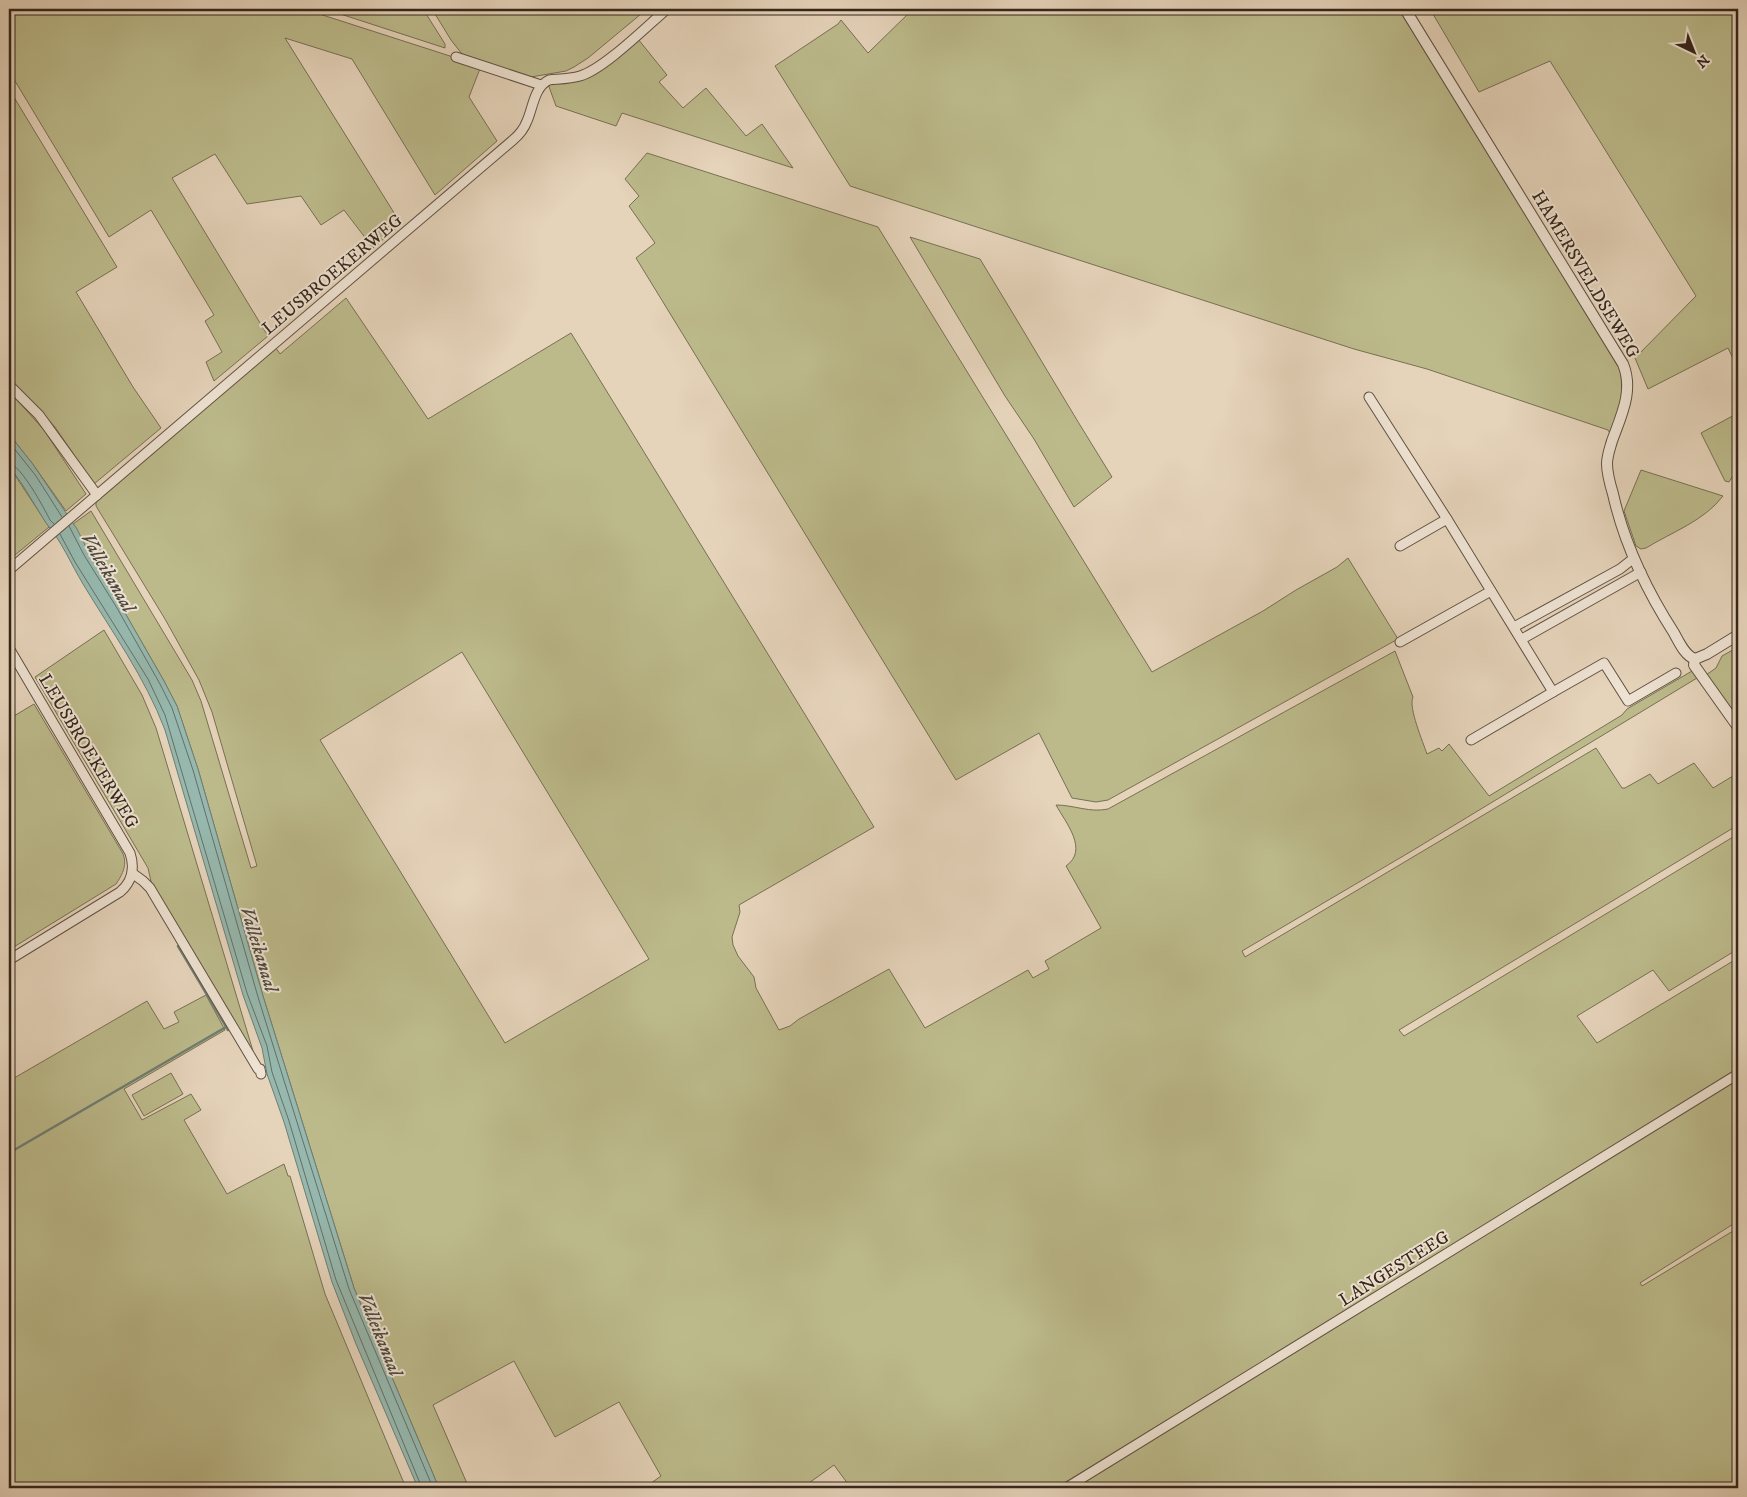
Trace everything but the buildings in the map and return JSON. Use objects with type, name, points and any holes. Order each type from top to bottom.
[{"type":"street","points":[[456,57],[541,85],[549,80],[579,77],[590,72],[608,59],[667,9]]},
{"type":"street","name":"HAMERSVELDSEWEG","points":[[1405,9],[1623,364],[1628,378],[1627,394],[1610,447],[1607,464],[1617,510],[1634,558],[1657,606],[1688,654],[1696,658],[1694,664],[1738,727]]},
{"type":"street","name":"LEUSBROEKERWEG","points":[[9,570],[513,140],[526,123],[541,85]]},
{"type":"street","points":[[9,385],[39,415],[97,496]]},
{"type":"street","points":[[1369,397],[1522,639],[1553,692]]},
{"type":"street","points":[[1400,546],[1447,519]]},
{"type":"street","points":[[1514,628],[1620,569],[1634,558]]},
{"type":"street","points":[[1522,639],[1641,572]]},
{"type":"street","points":[[1400,642],[1491,591]]},
{"type":"street","points":[[1696,658],[1707,654],[1738,635]]},
{"type":"street","name":"LEUSBROEKERWEG","points":[[9,648],[130,853],[133,864],[132,873]]},
{"type":"street","points":[[1471,740],[1604,663],[1628,702],[1676,673]]},
{"type":"street","points":[[9,960],[120,892],[127,885],[132,873],[144,880],[150,888],[260,1072]]},
{"type":"street","name":"LANGESTEEG","points":[[1066,1488],[1738,1074]]},
{"type":"shaded area","points":[[9,9],[304,9],[481,66],[469,97],[497,141],[435,195],[352,59],[285,38],[401,224],[373,248],[344,210],[321,225],[301,196],[247,204],[215,154],[172,178],[268,336],[214,381],[206,362],[222,352],[205,321],[214,315],[151,210],[109,237],[9,71]]},
{"type":"shaded area","points":[[325,9],[423,9],[445,44],[445,48]]},
{"type":"shaded area","points":[[432,9],[647,9],[588,58],[574,67],[566,71],[531,77],[462,54]]},
{"type":"shaded area","points":[[906,9],[1399,9],[1621,369],[1622,399],[1611,435],[1608,430],[1427,369],[1354,349],[850,186],[775,66],[838,24],[841,20],[868,53],[909,13]]},
{"type":"shaded area","points":[[1430,9],[1738,9],[1738,369],[1728,348],[1648,389],[1635,358],[1696,296],[1550,61],[1479,92]]},
{"type":"shaded area","points":[[638,39],[667,75],[659,82],[683,108],[706,88],[746,136],[762,124],[793,168],[622,113],[616,126],[556,106],[548,84],[580,80],[595,74]]},
{"type":"shaded area","points":[[9,89],[117,267],[76,292],[133,387],[161,428],[94,484],[55,427],[9,378]]},
{"type":"shaded area","points":[[647,153],[878,227],[1152,672],[1263,611],[1337,567],[1348,558],[1398,639],[1108,800],[1096,802],[1072,798],[1039,733],[956,780],[636,258],[655,243],[629,206],[639,196],[625,179]]},
{"type":"shaded area","points":[[910,237],[980,259],[1112,477],[1074,507],[1034,439],[1005,396]]},
{"type":"shaded area","points":[[346,298],[428,419],[571,333],[874,827],[739,905],[740,912],[732,937],[733,945],[738,956],[754,977],[756,988],[779,1030],[790,1026],[799,1019],[889,969],[925,1028],[1028,970],[1033,978],[1049,969],[1045,961],[1101,928],[1066,866],[1073,860],[1076,844],[1070,828],[1056,805],[1095,810],[1108,809],[1395,651],[1413,697],[1414,716],[1427,754],[1439,748],[1442,751],[1449,744],[1489,796],[1622,715],[1627,709],[1692,671],[1697,678],[1410,852],[1242,951],[1245,957],[1596,748],[1622,788],[1650,774],[1658,784],[1694,763],[1713,788],[1738,773],[1738,825],[1399,1030],[1404,1036],[1738,834],[1738,949],[1669,991],[1653,970],[1577,1016],[1597,1043],[1738,958],[1738,1070],[1056,1488],[851,1488],[834,1465],[802,1488],[644,1488],[661,1476],[619,1402],[555,1437],[514,1361],[433,1405],[469,1488],[439,1488],[354,1288],[263,996],[198,769],[177,706],[73,524],[91,511],[192,680],[201,701],[251,868],[257,866],[212,712],[199,680],[165,619],[96,506],[96,502],[276,348],[280,354]],"holes":[[[462,652],[649,959],[505,1043],[320,740]]]},
{"type":"shaded area","points":[[9,391],[44,430],[86,494],[66,511],[9,434]]},
{"type":"shaded area","points":[[1738,413],[1738,472],[1734,474],[1729,482],[1725,481],[1701,433]]},
{"type":"shaded area","points":[[9,466],[49,527],[9,560]]},
{"type":"shaded area","points":[[1641,470],[1723,496],[1697,519],[1641,549],[1636,546],[1624,511]]},
{"type":"shaded area","points":[[104,630],[142,695],[156,728],[256,1061],[152,886],[148,868],[35,677]]},
{"type":"shaded area","points":[[1738,647],[1738,718],[1706,675],[1716,668],[1722,656]]},
{"type":"shaded area","points":[[34,704],[122,852],[125,864],[116,884],[9,950],[9,719]]},
{"type":"shaded area","points":[[206,995],[225,1030],[124,1089],[142,1120],[191,1094],[201,1110],[184,1120],[227,1194],[284,1164],[288,1176],[290,1176],[325,1294],[406,1488],[9,1488],[9,1081],[147,1001],[164,1029],[179,1022],[174,1012]]},
{"type":"shaded area","points":[[171,1073],[183,1094],[144,1116],[132,1095]]},
{"type":"shaded area","points":[[1738,1079],[1738,1221],[1640,1283],[1642,1286],[1738,1228],[1738,1488],[1073,1488]]},
{"type":"water","points":[[9,434],[32,463],[77,529],[177,706],[198,769],[263,996],[354,1288],[439,1488],[418,1488],[356,1344],[332,1282],[284,1122],[267,1074],[262,1048],[243,995],[165,730],[157,710],[66,552],[9,466]]},
{"type":"waterway","points":[[178,946],[228,1030]]},
{"type":"waterway","points":[[9,1153],[226,1027]]},
{"type":"water label","name":"Valleikanaal","points":[[109,572]]},
{"type":"water label","name":"Valleikanaal","points":[[260,949]]},
{"type":"water label","name":"Valleikanaal","points":[[381,1334]]}]
